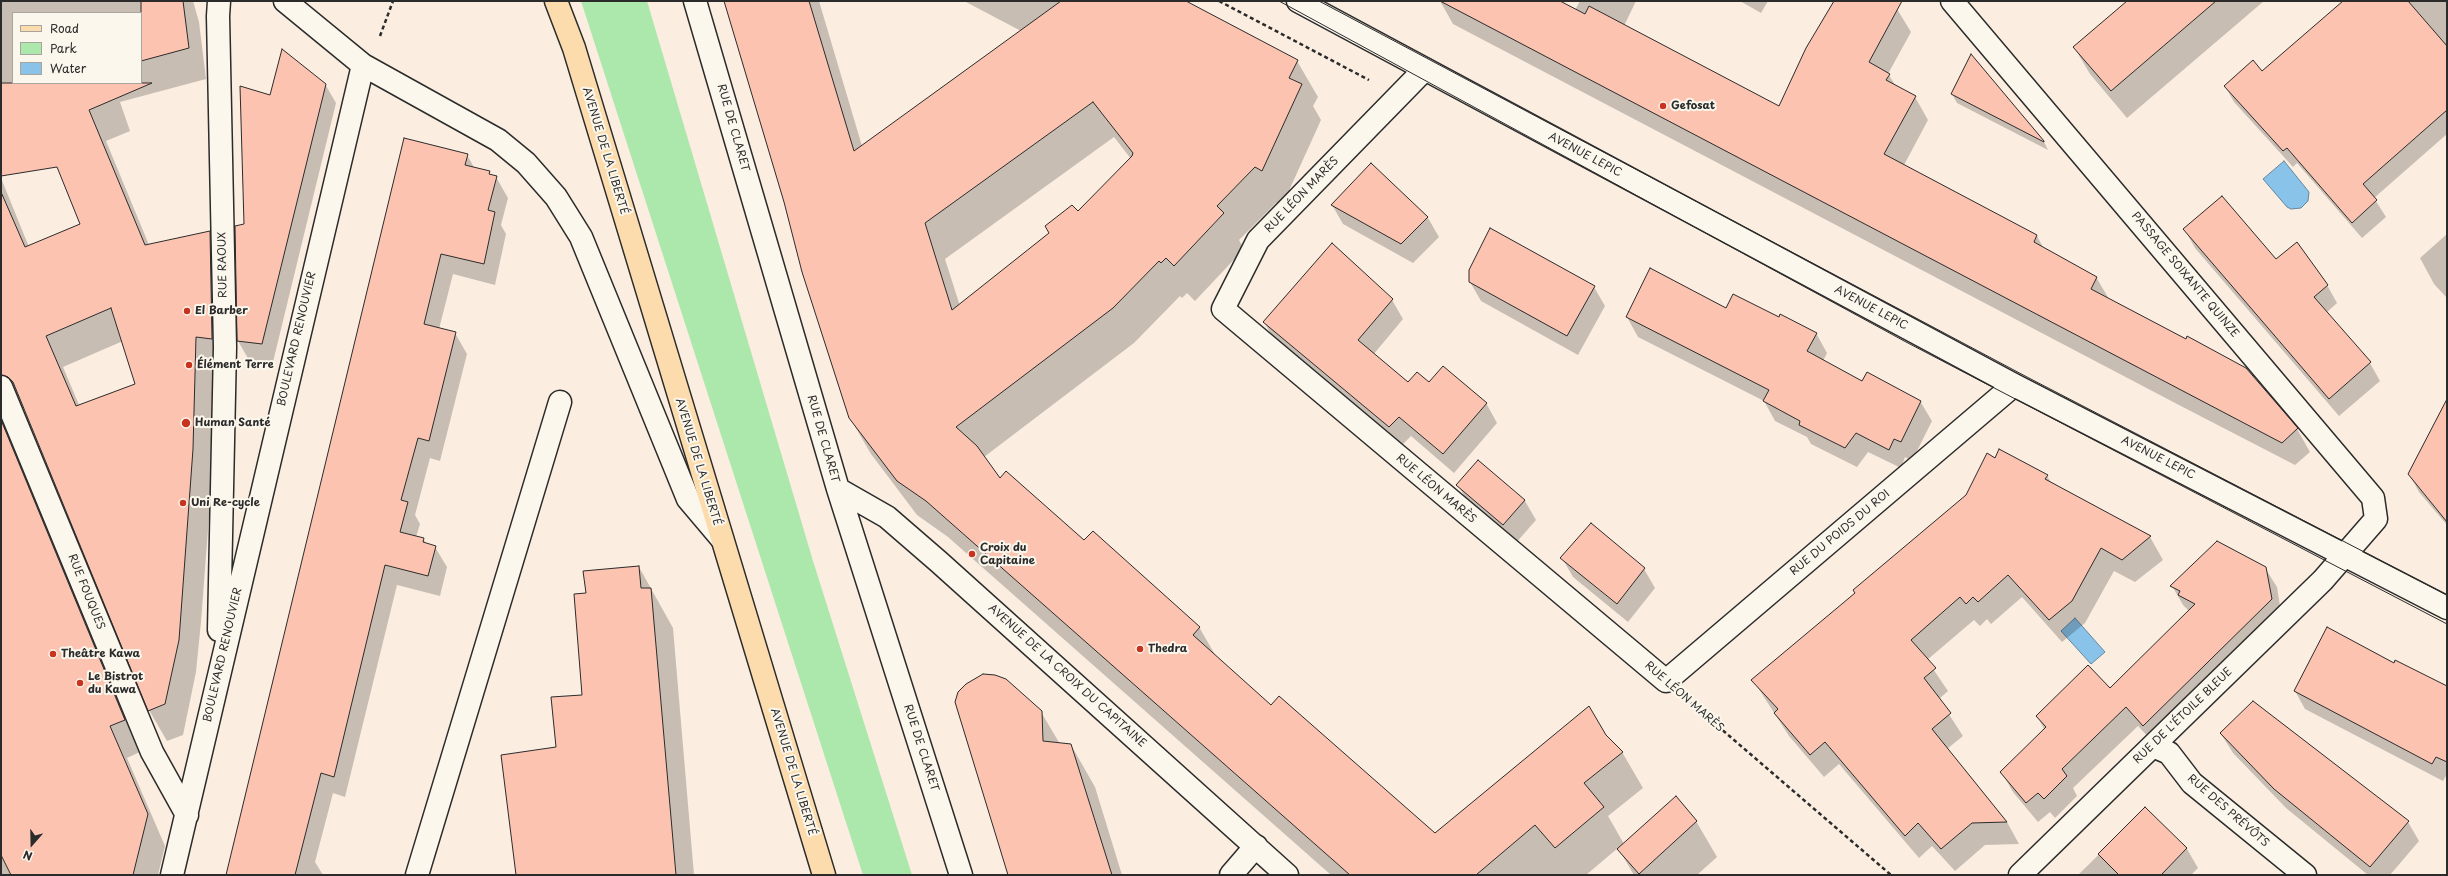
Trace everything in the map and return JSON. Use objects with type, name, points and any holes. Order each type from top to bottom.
[{"type":"main road","name":"AVENUE DE LA LIBERTÉ","points":[[556,1],[574,48],[824,875]]},
{"type":"street","name":"RUE RAOUX","points":[[218,672],[225,347],[218,16],[219,1]]},
{"type":"street","points":[[285,1],[362,65],[498,140],[526,163],[556,197],[581,237],[688,499],[721,538]]},
{"type":"street","name":"RUE DE CLARET","points":[[695,1],[838,489],[961,875]]},
{"type":"street","name":"AVENUE LEPIC","points":[[1298,1],[2014,384],[2447,608]]},
{"type":"street","name":"PASSAGE SOIXANTE QUINZE","points":[[1952,1],[2373,498],[2376,519],[2345,556]]},
{"type":"street","name":"BOULEVARD RENOUVIER","points":[[172,875],[187,815],[218,672],[362,65]]},
{"type":"street","name":"RUE LÉON MARÈS","points":[[1425,69],[1258,240],[1223,309],[1666,681]]},
{"type":"street","name":"RUE DU POIDS DU ROI","points":[[1666,681],[2014,384]]},
{"type":"street","name":"RUE FOUQUES","points":[[1,387],[152,752],[187,815]]},
{"type":"street","points":[[417,875],[560,402]]},
{"type":"street","name":"AVENUE DE LA CROIX DU CAPITAINE","points":[[838,489],[893,522],[1287,875]]},
{"type":"street","name":"RUE DE L'ÉTOILE BLEUE","points":[[2020,875],[2345,556]]},
{"type":"street","name":"RUE DES PRÉVÔTS","points":[[2153,746],[2169,753],[2192,783],[2305,875]]},
{"type":"street","points":[[1231,875],[1256,846]]},
{"type":"path","points":[[1219,1],[1398,95]]},
{"type":"path","name":"RUE LÉON MARÈS","points":[[1666,681],[1891,875]]},
{"type":"green space","points":[[581,1],[647,1],[813,561],[912,875],[863,875]]},
{"type":"water","points":[[2284,161],[2309,192],[2308,201],[2301,208],[2291,209],[2287,207],[2263,179]]},
{"type":"water","points":[[2075,618],[2105,652],[2091,664],[2061,631]]},
{"type":"building","points":[[141,1],[183,1],[189,48],[142,61]]},
{"type":"building","points":[[724,1],[809,1],[854,151],[1061,1],[1186,1],[1298,60],[1289,78],[1302,84],[1262,171],[1255,167],[1217,206],[1224,213],[1174,266],[1166,258],[1161,263],[1159,261],[1113,308],[956,427],[977,446],[1000,478],[1006,471],[1084,540],[1093,531],[1200,627],[1193,635],[1271,705],[1279,696],[1435,833],[1589,706],[1606,735],[1623,752],[1584,783],[1604,807],[1555,848],[1535,825],[1476,875],[1350,875],[926,501],[897,481],[849,418],[802,272],[784,202]],"holes":[[[1093,102],[1133,153],[1132,156],[1078,211],[1072,205],[1045,226],[1049,233],[952,310],[925,223]]]},
{"type":"building","points":[[1440,1],[1560,1],[1585,14],[1589,6],[1779,106],[1806,48],[1834,1],[1902,1],[1869,62],[1890,74],[1886,80],[1916,96],[1884,154],[2037,235],[2034,242],[2097,277],[2091,289],[2186,339],[2187,336],[2246,368],[2298,428],[2282,443]]},
{"type":"building","points":[[2127,1],[2216,1],[2111,91],[2073,47]]},
{"type":"building","points":[[2343,1],[2408,1],[2447,46],[2447,110],[2363,184],[2377,200],[2352,223],[2287,148],[2283,151],[2224,86],[2253,60],[2262,71]]},
{"type":"building","points":[[282,49],[326,84],[262,344],[237,341],[235,226],[244,224],[240,86],[270,95]]},
{"type":"building","points":[[1971,54],[2044,141],[2044,142],[1951,94]]},
{"type":"building","points":[[1,83],[152,83],[89,110],[145,245],[210,231],[212,339],[196,337],[193,449],[179,640],[165,704],[148,711],[13,382],[8,377],[1,375],[1,192],[25,247],[80,224],[57,167],[1,176]],"holes":[[[111,308],[135,384],[76,406],[46,336]]]},
{"type":"building","points":[[404,138],[468,154],[465,165],[490,171],[489,174],[497,176],[488,210],[495,212],[484,264],[441,254],[424,324],[456,332],[429,441],[418,438],[401,500],[408,502],[400,532],[424,538],[423,542],[436,546],[428,576],[385,565],[334,777],[321,773],[295,875],[226,875]]},
{"type":"building","points":[[1371,163],[1428,217],[1401,244],[1331,205]]},
{"type":"building","points":[[2222,196],[2276,259],[2297,242],[2328,285],[2314,297],[2371,362],[2329,399],[2183,229]]},
{"type":"building","points":[[1490,228],[1595,286],[1567,336],[1469,282],[1469,270]]},
{"type":"building","points":[[1332,243],[1393,299],[1358,340],[1408,382],[1417,372],[1429,382],[1443,366],[1487,403],[1443,454],[1399,417],[1389,427],[1263,322]]},
{"type":"building","points":[[1650,268],[1726,308],[1733,294],[1779,317],[1780,314],[1817,333],[1807,351],[1862,381],[1867,372],[1921,401],[1901,442],[1894,439],[1889,450],[1856,433],[1845,448],[1799,425],[1800,421],[1763,401],[1769,390],[1626,317]]},
{"type":"building","points":[[2447,399],[2447,522],[2408,474]]},
{"type":"building","points":[[1,420],[125,720],[110,726],[148,814],[133,875],[11,875],[1,855]]},
{"type":"building","points":[[1999,449],[2048,475],[2045,479],[2151,536],[2122,560],[2101,548],[2072,601],[2049,620],[2008,575],[1978,602],[1973,597],[1966,604],[1960,597],[1911,640],[1936,668],[1924,678],[1951,713],[1932,729],[2007,822],[1972,823],[1941,849],[1918,823],[1905,836],[1825,742],[1810,755],[1774,713],[1778,709],[1751,680],[1855,593],[1853,590],[1966,495],[1987,453],[1995,458]]},
{"type":"building","points":[[1478,460],[1525,500],[1503,525],[1456,485]]},
{"type":"building","points":[[1591,523],[1645,568],[1617,604],[1560,558]]},
{"type":"building","points":[[2217,541],[2266,567],[2272,599],[2143,726],[2126,707],[2062,769],[2067,776],[2044,799],[2038,793],[2026,803],[2000,772],[2046,727],[2036,716],[2088,665],[2110,688],[2195,604],[2178,595],[2180,591],[2170,586]]},
{"type":"building","points":[[639,566],[641,588],[651,588],[676,875],[516,875],[501,755],[556,747],[551,697],[582,695],[574,594],[586,593],[583,571]]},
{"type":"building","points":[[2327,627],[2394,663],[2395,660],[2447,686],[2447,762],[2436,757],[2432,764],[2294,691]]},
{"type":"building","points":[[983,674],[995,675],[1006,679],[1042,711],[1043,741],[1071,744],[1112,875],[1008,875],[955,702],[958,692],[966,684]]},
{"type":"building","points":[[2253,701],[2409,821],[2370,867],[2274,789],[2220,733]]},
{"type":"building","points":[[1676,796],[1697,821],[1639,874],[1617,849]]},
{"type":"building","points":[[2145,807],[2187,848],[2161,875],[2119,875],[2098,854]]},
{"type":"tram line","points":[[1279,1],[1906,342],[2447,624]]},
{"type":"tram line","points":[[1319,1],[2027,377],[2447,595]]},
{"type":"place","name":"Gefosat","points":[[1663,106]]},
{"type":"place","name":"El Barber","points":[[187,311]]},
{"type":"place","name":"Élément Terre","points":[[189,365]]},
{"type":"place","name":"Human Santé","points":[[186,423]]},
{"type":"place","name":"Uni Re-cycle","points":[[183,503]]},
{"type":"place","name":"Croix du Capitaine","points":[[972,554]]},
{"type":"place","name":"Thedra","points":[[1140,649]]},
{"type":"place","name":"Theâtre Kawa","points":[[53,654]]},
{"type":"place","name":"Le Bistrot du Kawa","points":[[80,683]]}]
